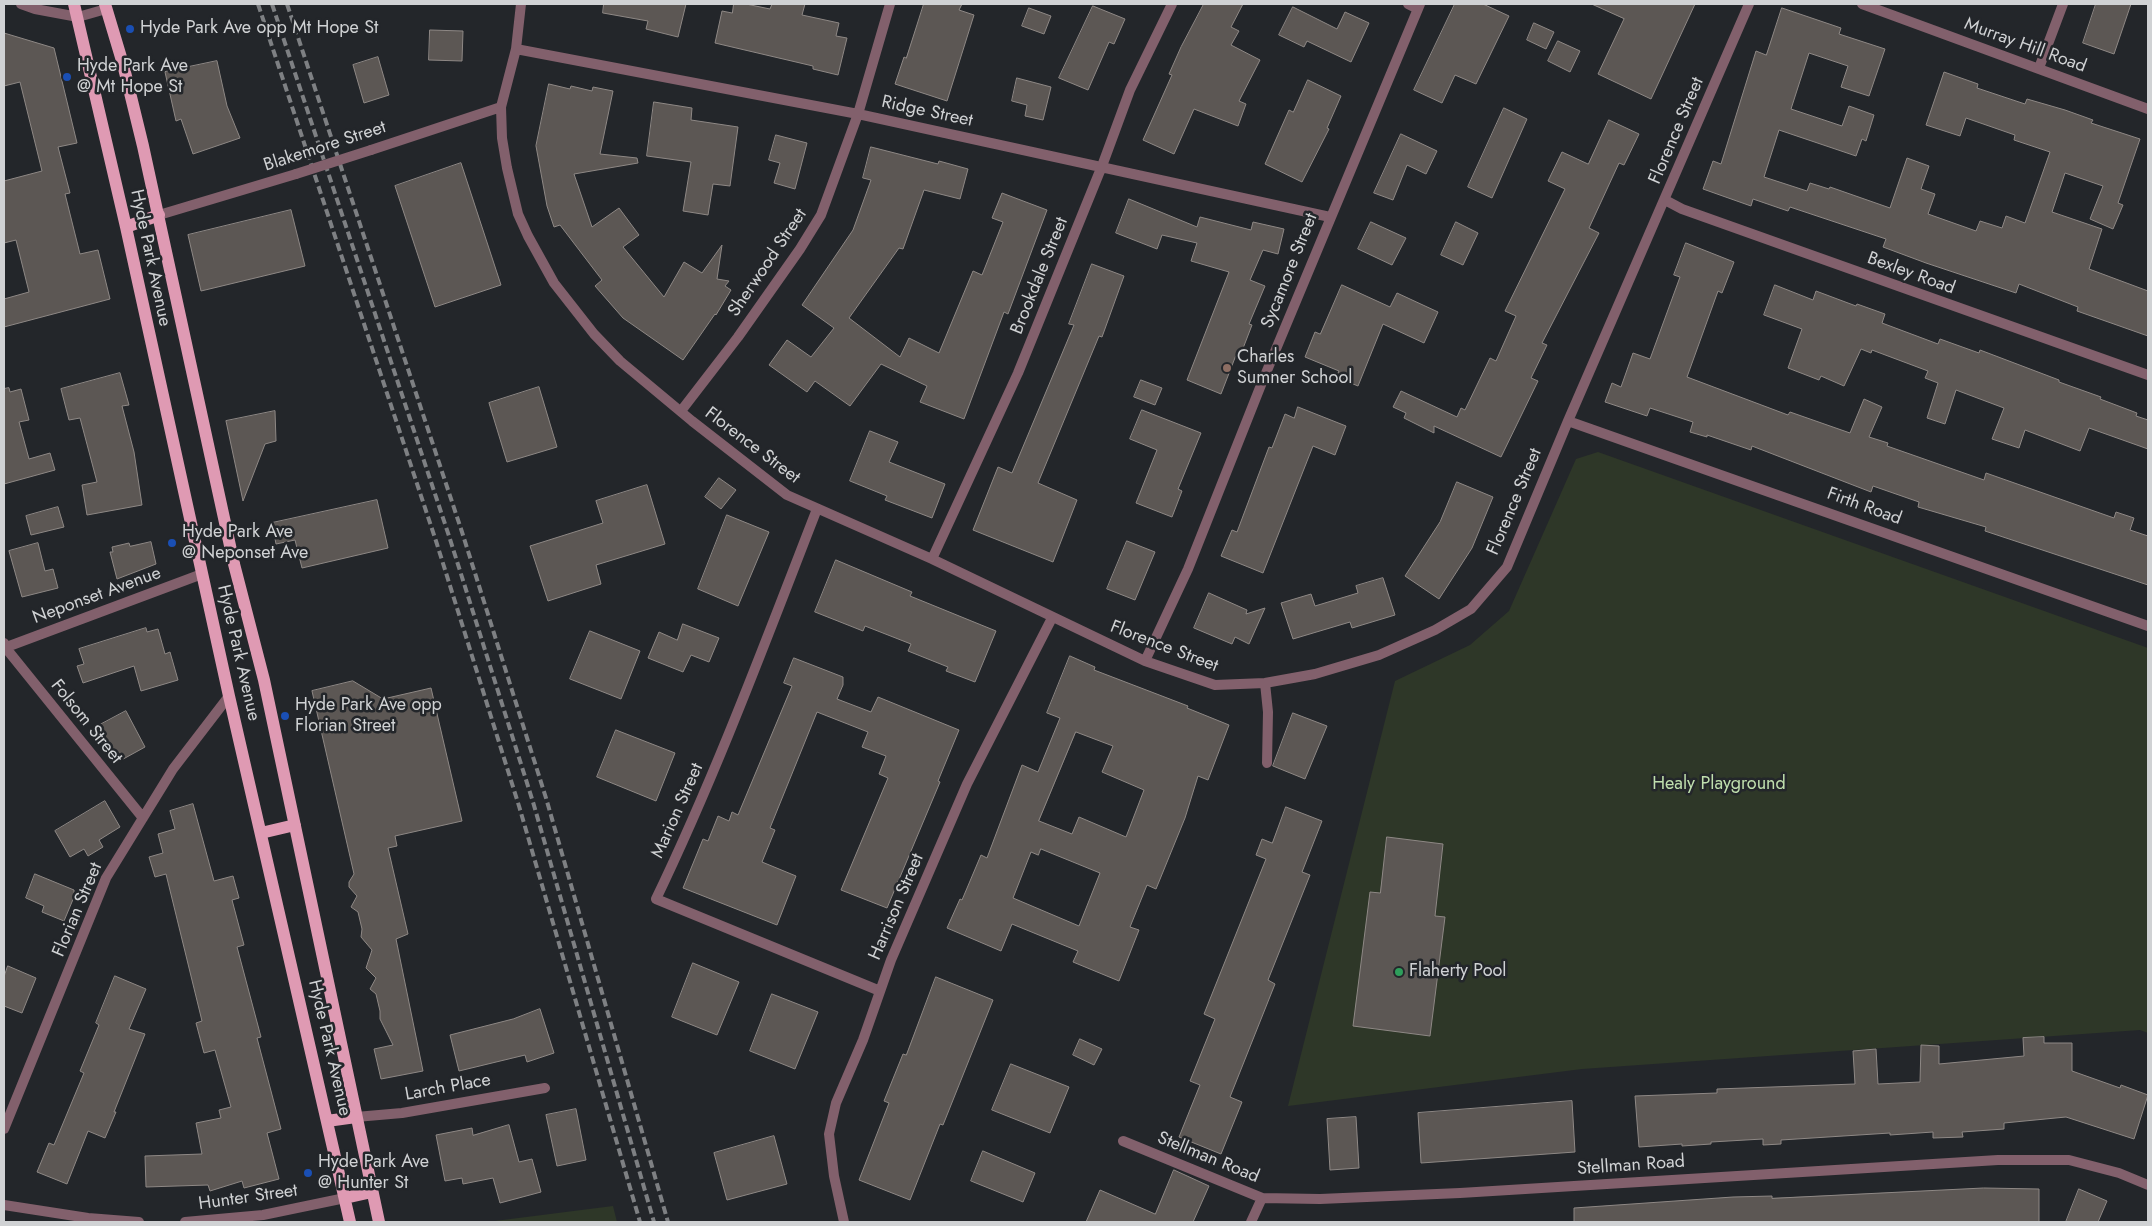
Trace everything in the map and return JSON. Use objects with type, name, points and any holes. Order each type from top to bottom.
[{"type":"main road","name":"Hyde Park Avenue","points":[[74,4],[126,226],[229,696],[350,1222]]},
{"type":"main road","name":"Hyde Park Avenue","points":[[105,7],[123,64],[159,215],[234,564],[264,680],[379,1222]]},
{"type":"main road","points":[[126,226],[159,215]]},
{"type":"main road","points":[[262,833],[295,825]]},
{"type":"main road","points":[[328,1121],[356,1117]]},
{"type":"main road","points":[[345,1198],[372,1192]]},
{"type":"street","points":[[20,4],[35,9],[78,17],[105,7]]},
{"type":"street","name":"Florence Street","points":[[521,4],[516,49],[501,107],[502,138],[518,214],[554,283],[594,334],[620,360],[680,411],[787,495],[932,559],[1144,661],[1215,685],[1265,683],[1314,674],[1379,655],[1435,630],[1471,609],[1507,566],[1568,420],[1749,4]]},
{"type":"street","name":"Sherwood Street","points":[[680,411],[738,337],[812,232],[821,215],[858,114],[890,4]]},
{"type":"street","name":"Brookdale Street","points":[[932,559],[1018,373],[1102,166],[1130,90],[1172,4]]},
{"type":"street","points":[[1408,4],[1419,6]]},
{"type":"street","name":"Murray Hill Road","points":[[1862,4],[2039,68],[2148,110]]},
{"type":"street","points":[[2039,68],[2064,4]]},
{"type":"street","name":"Sycamore Street","points":[[1144,661],[1188,569],[1330,217],[1419,6]]},
{"type":"street","name":"Ridge Street","points":[[516,49],[858,114],[1330,217]]},
{"type":"street","name":"Blakemore Street","points":[[159,215],[296,174],[501,107]]},
{"type":"street","name":"Bexley Road","points":[[1665,200],[1682,209],[1772,242],[2148,375]]},
{"type":"street","name":"Firth Road","points":[[1568,420],[2148,626]]},
{"type":"street","name":"Marion Street","points":[[817,509],[718,762],[656,899],[880,991]]},
{"type":"street","name":"Neponset Avenue","points":[[4,646],[202,574]]},
{"type":"street","name":"Harrison Street","points":[[844,1222],[834,1176],[830,1134],[836,1102],[863,1040],[880,991],[967,784],[1052,618]]},
{"type":"street","name":"Folsom Street","points":[[4,646],[143,818]]},
{"type":"street","points":[[1265,683],[1268,712],[1267,763]]},
{"type":"street","name":"Florian Street","points":[[4,1129],[106,878],[173,769],[229,696]]},
{"type":"street","name":"Larch Place","points":[[356,1117],[402,1113],[545,1088]]},
{"type":"street","name":"Stellman Road","points":[[1122,1141],[1262,1198],[1320,1199],[1460,1193],[1998,1160],[2069,1160],[2119,1173],[2148,1185]]},
{"type":"street","name":"Hunter Street","points":[[185,1222],[262,1215],[345,1198]]},
{"type":"street","points":[[1252,1222],[1262,1198]]},
{"type":"street","points":[[4,1205],[88,1218],[139,1222]]},
{"type":"green space","name":"Healy Playground","points":[[1598,452],[2148,648],[2148,1033],[2140,1030],[1582,1069],[1288,1106],[1395,681],[1470,645],[1509,611],[1576,459]]},
{"type":"green space","points":[[613,1206],[617,1222],[487,1222]]},
{"type":"building","points":[[604,4],[686,4],[678,37],[646,29],[648,21],[603,13]]},
{"type":"building","points":[[734,4],[746,4],[770,9],[772,4],[805,4],[802,15],[839,23],[836,36],[847,38],[838,75],[813,69],[813,66],[715,43],[722,11],[732,13]]},
{"type":"building","points":[[924,4],[962,4],[959,10],[974,15],[947,101],[895,84]]},
{"type":"building","points":[[1204,4],[1243,4],[1231,27],[1239,31],[1231,45],[1260,60],[1239,101],[1246,104],[1238,126],[1194,109],[1174,154],[1143,140],[1172,75],[1169,74],[1181,47]]},
{"type":"building","points":[[1455,4],[1483,4],[1509,16],[1476,84],[1455,75],[1442,103],[1414,90]]},
{"type":"building","points":[[1592,4],[1695,4],[1651,99],[1598,74],[1624,19]]},
{"type":"building","points":[[2096,4],[2131,4],[2114,54],[2083,43]]},
{"type":"building","points":[[1093,6],[1125,19],[1114,44],[1109,42],[1088,90],[1059,78]]},
{"type":"building","points":[[1293,7],[1337,29],[1345,12],[1369,23],[1351,62],[1307,41],[1304,47],[1279,35]]},
{"type":"building","points":[[1029,8],[1051,16],[1044,34],[1022,26]]},
{"type":"building","points":[[1782,8],[1841,28],[1839,34],[1885,49],[1869,96],[1841,87],[1848,66],[1809,53],[1791,109],[1842,126],[1849,106],[1874,115],[1866,141],[1862,139],[1856,156],[1779,130],[1764,177],[1807,191],[1810,183],[1829,189],[1830,187],[1890,208],[1907,158],[1929,166],[1921,189],[1935,194],[1928,214],[1976,231],[1980,221],[2002,228],[2006,216],[2025,223],[2050,152],[2014,140],[2015,135],[1966,118],[1960,136],[1926,125],[1944,72],[1978,84],[1977,88],[2025,104],[2027,99],[2065,110],[2093,120],[2091,123],[2140,139],[2118,203],[2123,205],[2113,229],[2090,219],[2103,186],[2065,173],[2052,212],[2102,229],[2089,269],[2148,291],[2148,336],[2077,311],[2078,307],[2019,284],[2016,293],[1926,263],[1883,247],[1886,239],[1790,207],[1788,211],[1753,199],[1751,206],[1703,189],[1713,161],[1721,164],[1756,51],[1766,55]]},
{"type":"building","points":[[1534,23],[1554,32],[1546,49],[1527,40]]},
{"type":"building","points":[[430,30],[463,31],[462,61],[429,60]]},
{"type":"building","points":[[4,33],[54,48],[77,143],[58,147],[70,193],[65,194],[80,254],[98,250],[110,299],[4,327],[4,299],[29,292],[16,240],[4,243],[4,181],[42,171],[20,82],[4,86]]},
{"type":"building","points":[[1558,41],[1580,51],[1570,72],[1548,61]]},
{"type":"building","points":[[378,57],[389,95],[364,103],[353,65]]},
{"type":"building","points":[[217,61],[227,106],[240,138],[193,154],[181,119],[176,121],[165,72]]},
{"type":"building","points":[[1017,78],[1051,87],[1043,120],[1025,116],[1027,105],[1012,101]]},
{"type":"building","points":[[1308,80],[1341,96],[1327,128],[1329,129],[1302,182],[1265,164],[1289,110],[1293,112]]},
{"type":"building","points":[[549,84],[570,89],[571,86],[592,91],[593,87],[613,91],[600,154],[637,158],[638,163],[574,174],[592,227],[619,208],[639,235],[623,247],[664,297],[684,262],[702,273],[722,245],[717,279],[729,281],[725,286],[731,290],[716,315],[683,360],[623,318],[595,286],[602,280],[560,225],[554,227],[547,206],[536,146]]},
{"type":"building","points":[[654,102],[692,108],[691,120],[738,127],[730,186],[713,184],[708,215],[683,211],[691,162],[647,156]]},
{"type":"building","points":[[1504,108],[1527,119],[1492,198],[1468,187]]},
{"type":"building","points":[[1609,120],[1639,134],[1624,165],[1619,163],[1589,228],[1599,233],[1542,343],[1547,345],[1531,378],[1538,381],[1501,457],[1434,426],[1434,433],[1404,418],[1406,413],[1393,407],[1401,391],[1457,417],[1461,408],[1465,410],[1490,358],[1496,361],[1516,316],[1505,311],[1565,189],[1548,181],[1562,152],[1588,164]]},
{"type":"building","points":[[1401,134],[1437,151],[1426,174],[1407,165],[1393,200],[1374,193]]},
{"type":"building","points":[[776,135],[807,143],[795,189],[774,183],[780,163],[769,160]]},
{"type":"building","points":[[871,147],[938,164],[939,161],[968,169],[960,199],[924,190],[903,249],[899,248],[849,318],[900,357],[909,338],[939,353],[973,271],[982,275],[1003,222],[992,218],[1002,193],[1047,210],[1008,314],[1004,312],[964,419],[920,402],[927,386],[881,364],[850,406],[815,381],[807,392],[769,365],[787,340],[811,357],[834,328],[802,305],[853,230],[871,180],[863,178]]},
{"type":"building","points":[[461,163],[501,285],[435,307],[395,186]]},
{"type":"building","points":[[1129,199],[1197,227],[1200,217],[1251,230],[1253,222],[1284,229],[1278,254],[1263,250],[1250,280],[1265,286],[1249,324],[1252,325],[1242,351],[1238,350],[1221,394],[1187,380],[1229,272],[1191,261],[1197,243],[1162,235],[1157,249],[1116,233]]},
{"type":"building","points":[[291,210],[305,266],[201,291],[188,235]]},
{"type":"building","points":[[1371,222],[1406,238],[1392,265],[1358,249]]},
{"type":"building","points":[[1456,222],[1478,233],[1463,265],[1441,255]]},
{"type":"building","points":[[1686,243],[1734,262],[1722,293],[1718,291],[1687,377],[1788,415],[1790,412],[1850,433],[1864,399],[1882,407],[1869,437],[1888,443],[1887,446],[1984,480],[1986,473],[2114,518],[2116,512],[2134,518],[2130,530],[2148,536],[2148,585],[1985,531],[1986,527],[1918,507],[1919,502],[1873,486],[1871,492],[1752,446],[1751,450],[1707,435],[1707,437],[1690,432],[1693,422],[1650,408],[1647,416],[1605,402],[1612,383],[1621,387],[1633,353],[1650,359],[1680,277],[1674,275]]},
{"type":"building","points":[[1092,264],[1124,276],[1102,337],[1099,336],[1038,483],[1077,500],[1053,562],[973,530],[998,467],[1012,473],[1074,325],[1069,324]]},
{"type":"building","points":[[1342,285],[1390,307],[1397,293],[1438,312],[1424,343],[1383,324],[1358,386],[1336,377],[1339,371],[1305,357],[1315,332],[1320,334]]},
{"type":"building","points":[[1775,285],[1813,300],[1816,291],[1856,306],[1857,304],[1885,314],[1882,323],[1938,344],[1940,339],[1979,353],[1980,350],[2101,397],[2100,399],[2137,413],[2136,416],[2148,420],[2148,449],[2089,428],[2080,451],[2025,430],[2019,448],[1992,439],[2004,408],[1956,390],[1945,424],[1927,418],[1938,383],[1925,378],[1928,371],[1872,350],[1871,353],[1861,349],[1844,386],[1821,376],[1819,380],[1788,368],[1802,329],[1764,315]]},
{"type":"building","points":[[120,373],[129,405],[122,406],[134,452],[142,505],[87,515],[82,485],[97,482],[80,418],[69,420],[61,389]]},
{"type":"building","points":[[1141,380],[1162,388],[1155,405],[1134,397]]},
{"type":"building","points":[[539,387],[557,447],[507,462],[489,403]]},
{"type":"building","points":[[9,388],[10,392],[21,389],[29,420],[19,422],[29,459],[50,453],[55,470],[4,484],[4,389]]},
{"type":"building","points":[[1298,407],[1346,426],[1335,455],[1313,446],[1263,573],[1221,556],[1232,530],[1237,532],[1269,447],[1272,448],[1285,414],[1294,418]]},
{"type":"building","points":[[1142,410],[1201,433],[1178,489],[1182,491],[1172,517],[1136,503],[1157,450],[1130,439]]},
{"type":"building","points":[[275,411],[276,441],[265,444],[243,501],[226,421]]},
{"type":"building","points":[[870,431],[898,442],[889,462],[945,484],[932,518],[885,500],[887,496],[850,481]]},
{"type":"building","points":[[719,478],[736,490],[721,509],[705,497]]},
{"type":"building","points":[[1457,482],[1493,497],[1472,548],[1439,599],[1405,576],[1440,522]]},
{"type":"building","points":[[647,485],[665,544],[596,565],[601,584],[548,601],[530,546],[603,523],[596,501]]},
{"type":"building","points":[[377,500],[388,548],[302,568],[295,540],[276,544],[272,523]]},
{"type":"building","points":[[58,507],[64,527],[31,535],[26,516]]},
{"type":"building","points":[[727,515],[769,532],[738,606],[698,589]]},
{"type":"building","points":[[1127,541],[1155,552],[1135,600],[1107,589]]},
{"type":"building","points":[[151,542],[156,564],[117,579],[110,552],[113,552],[112,547],[129,543],[130,546]]},
{"type":"building","points":[[38,543],[45,571],[53,569],[58,588],[22,597],[9,551]]},
{"type":"building","points":[[836,560],[912,592],[910,596],[996,631],[975,682],[946,671],[948,667],[908,651],[911,644],[865,626],[863,631],[815,612]]},
{"type":"building","points":[[1383,578],[1395,615],[1352,628],[1350,622],[1293,639],[1281,603],[1311,594],[1315,606],[1358,593],[1356,586]]},
{"type":"building","points":[[1209,593],[1247,610],[1246,614],[1265,608],[1249,644],[1235,637],[1232,644],[1194,628]]},
{"type":"building","points":[[683,624],[719,638],[709,662],[691,655],[683,672],[648,658],[659,632],[677,640]]},
{"type":"building","points":[[146,628],[147,632],[158,629],[165,654],[170,652],[178,680],[141,691],[134,666],[83,683],[77,666],[84,664],[79,649]]},
{"type":"building","points":[[590,631],[640,651],[621,699],[570,679]]},
{"type":"building","points":[[1070,656],[1095,667],[1094,670],[1188,706],[1187,708],[1229,725],[1208,780],[1198,776],[1185,818],[1156,889],[1147,885],[1130,927],[1139,930],[1119,981],[1073,962],[1078,951],[1012,924],[1001,951],[947,928],[960,899],[962,900],[981,855],[987,858],[1022,765],[1038,772],[1060,718],[1047,713]],"holes":[[[1076,732],[1113,746],[1102,772],[1144,790],[1126,837],[1079,817],[1072,834],[1039,821]],[[1041,849],[1100,873],[1079,926],[1013,898],[1031,852],[1038,855]]]},
{"type":"building","points":[[794,658],[843,677],[843,685],[837,699],[871,712],[878,697],[959,730],[938,781],[940,782],[887,908],[841,890],[888,778],[879,774],[886,756],[862,747],[868,732],[817,712],[770,828],[775,830],[762,862],[796,876],[777,925],[683,888],[703,839],[708,841],[718,816],[729,821],[732,812],[738,815],[792,686],[784,683]]},
{"type":"building","points":[[353,681],[383,699],[431,688],[462,821],[395,836],[397,846],[388,848],[408,934],[396,939],[423,1071],[381,1079],[374,1049],[393,1045],[380,1019],[376,994],[370,989],[376,978],[366,968],[372,950],[361,937],[362,929],[358,912],[351,907],[357,896],[349,887],[349,882],[354,874],[312,691]]},
{"type":"building","points":[[126,711],[145,747],[116,763],[96,727]]},
{"type":"building","points":[[1293,713],[1327,726],[1305,779],[1273,766]]},
{"type":"building","points":[[616,730],[675,753],[656,801],[597,777]]},
{"type":"building","points":[[105,801],[120,827],[99,840],[103,847],[88,856],[84,849],[70,857],[55,831]]},
{"type":"building","points":[[193,804],[214,881],[233,876],[239,898],[232,900],[244,945],[237,947],[261,1037],[257,1038],[281,1129],[267,1133],[279,1179],[244,1188],[242,1181],[210,1191],[208,1185],[146,1187],[145,1156],[202,1154],[196,1123],[221,1118],[219,1110],[231,1107],[215,1050],[204,1053],[196,1023],[202,1021],[166,874],[155,877],[149,857],[163,853],[158,834],[175,829],[170,811]]},
{"type":"building","points":[[1286,807],[1322,821],[1302,872],[1310,875],[1268,980],[1275,984],[1230,1097],[1242,1102],[1221,1154],[1179,1137],[1200,1085],[1190,1081],[1215,1019],[1204,1014],[1266,859],[1256,855],[1262,839],[1272,843]]},
{"type":"building","name":"Flaherty Pool","points":[[1387,837],[1443,844],[1435,916],[1445,917],[1430,1036],[1353,1026],[1370,892],[1380,893]]},
{"type":"building","points":[[35,874],[74,890],[74,897],[64,921],[42,912],[44,906],[26,898]]},
{"type":"building","points":[[693,963],[739,982],[717,1035],[672,1017]]},
{"type":"building","points":[[8,966],[36,978],[22,1013],[4,1006],[4,977]]},
{"type":"building","points":[[115,976],[146,989],[129,1029],[145,1034],[105,1138],[88,1131],[67,1184],[37,1172],[49,1143],[54,1145],[84,1073],[80,1071],[99,1025],[96,1023]]},
{"type":"building","points":[[936,977],[993,1000],[943,1125],[940,1124],[910,1200],[859,1180],[889,1103],[884,1101],[903,1054],[906,1055]]},
{"type":"building","points":[[772,994],[818,1012],[795,1069],[750,1051]]},
{"type":"building","points":[[540,1009],[554,1053],[527,1062],[525,1055],[459,1071],[450,1035],[513,1019]]},
{"type":"building","points":[[2044,1037],[2044,1043],[2072,1043],[2072,1071],[2120,1088],[2121,1085],[2148,1095],[2134,1139],[2066,1117],[2004,1123],[2004,1129],[1962,1132],[1963,1137],[1933,1138],[1933,1132],[1890,1135],[1890,1133],[1781,1140],[1781,1144],[1763,1145],[1763,1139],[1682,1146],[1682,1144],[1639,1147],[1635,1096],[1717,1093],[1717,1089],[1855,1084],[1853,1051],[1876,1049],[1878,1084],[1920,1082],[1921,1045],[1939,1046],[1939,1064],[2024,1056],[2023,1038]]},
{"type":"building","points":[[1080,1039],[1102,1049],[1094,1065],[1073,1055]]},
{"type":"building","points":[[1011,1064],[1069,1087],[1050,1133],[992,1110]]},
{"type":"building","points":[[1572,1101],[1575,1152],[1421,1163],[1418,1113]]},
{"type":"building","points":[[576,1109],[586,1160],[557,1166],[546,1115]]},
{"type":"building","points":[[1356,1117],[1359,1168],[1330,1170],[1327,1119]]},
{"type":"building","points":[[509,1125],[519,1162],[532,1159],[541,1192],[500,1203],[493,1178],[463,1184],[462,1178],[445,1181],[436,1135],[472,1128],[473,1135]]},
{"type":"building","points":[[774,1136],[787,1184],[727,1200],[714,1153]]},
{"type":"building","points":[[983,1151],[1035,1173],[1023,1202],[971,1181]]},
{"type":"building","points":[[1174,1170],[1209,1186],[1193,1222],[1086,1222],[1100,1190],[1155,1214]]},
{"type":"building","points":[[1984,1188],[2039,1189],[2039,1222],[1574,1222],[1574,1208],[1733,1197],[1772,1196],[1772,1198]]},
{"type":"building","points":[[2079,1189],[2107,1201],[2098,1222],[2066,1222]]},
{"type":"railway","points":[[258,4],[436,541],[519,806],[640,1222]]},
{"type":"railway","points":[[272,4],[449,536],[533,802],[654,1222]]},
{"type":"railway","points":[[287,4],[462,532],[546,798],[668,1222]]},
{"type":"place","name":"Hyde Park Ave opp Mt Hope St","points":[[130,29]]},
{"type":"place","name":"Hyde Park Ave @ Mt Hope St","points":[[67,77]]},
{"type":"place","name":"Charles Sumner School","points":[[1227,368]]},
{"type":"place","name":"Hyde Park Ave @ Neponset Ave","points":[[172,543]]},
{"type":"place","name":"Hyde Park Ave opp Florian Street","points":[[285,716]]},
{"type":"place","name":"Flaherty Pool","points":[[1399,972]]},
{"type":"place","name":"Hyde Park Ave @ Hunter St","points":[[308,1173]]}]
